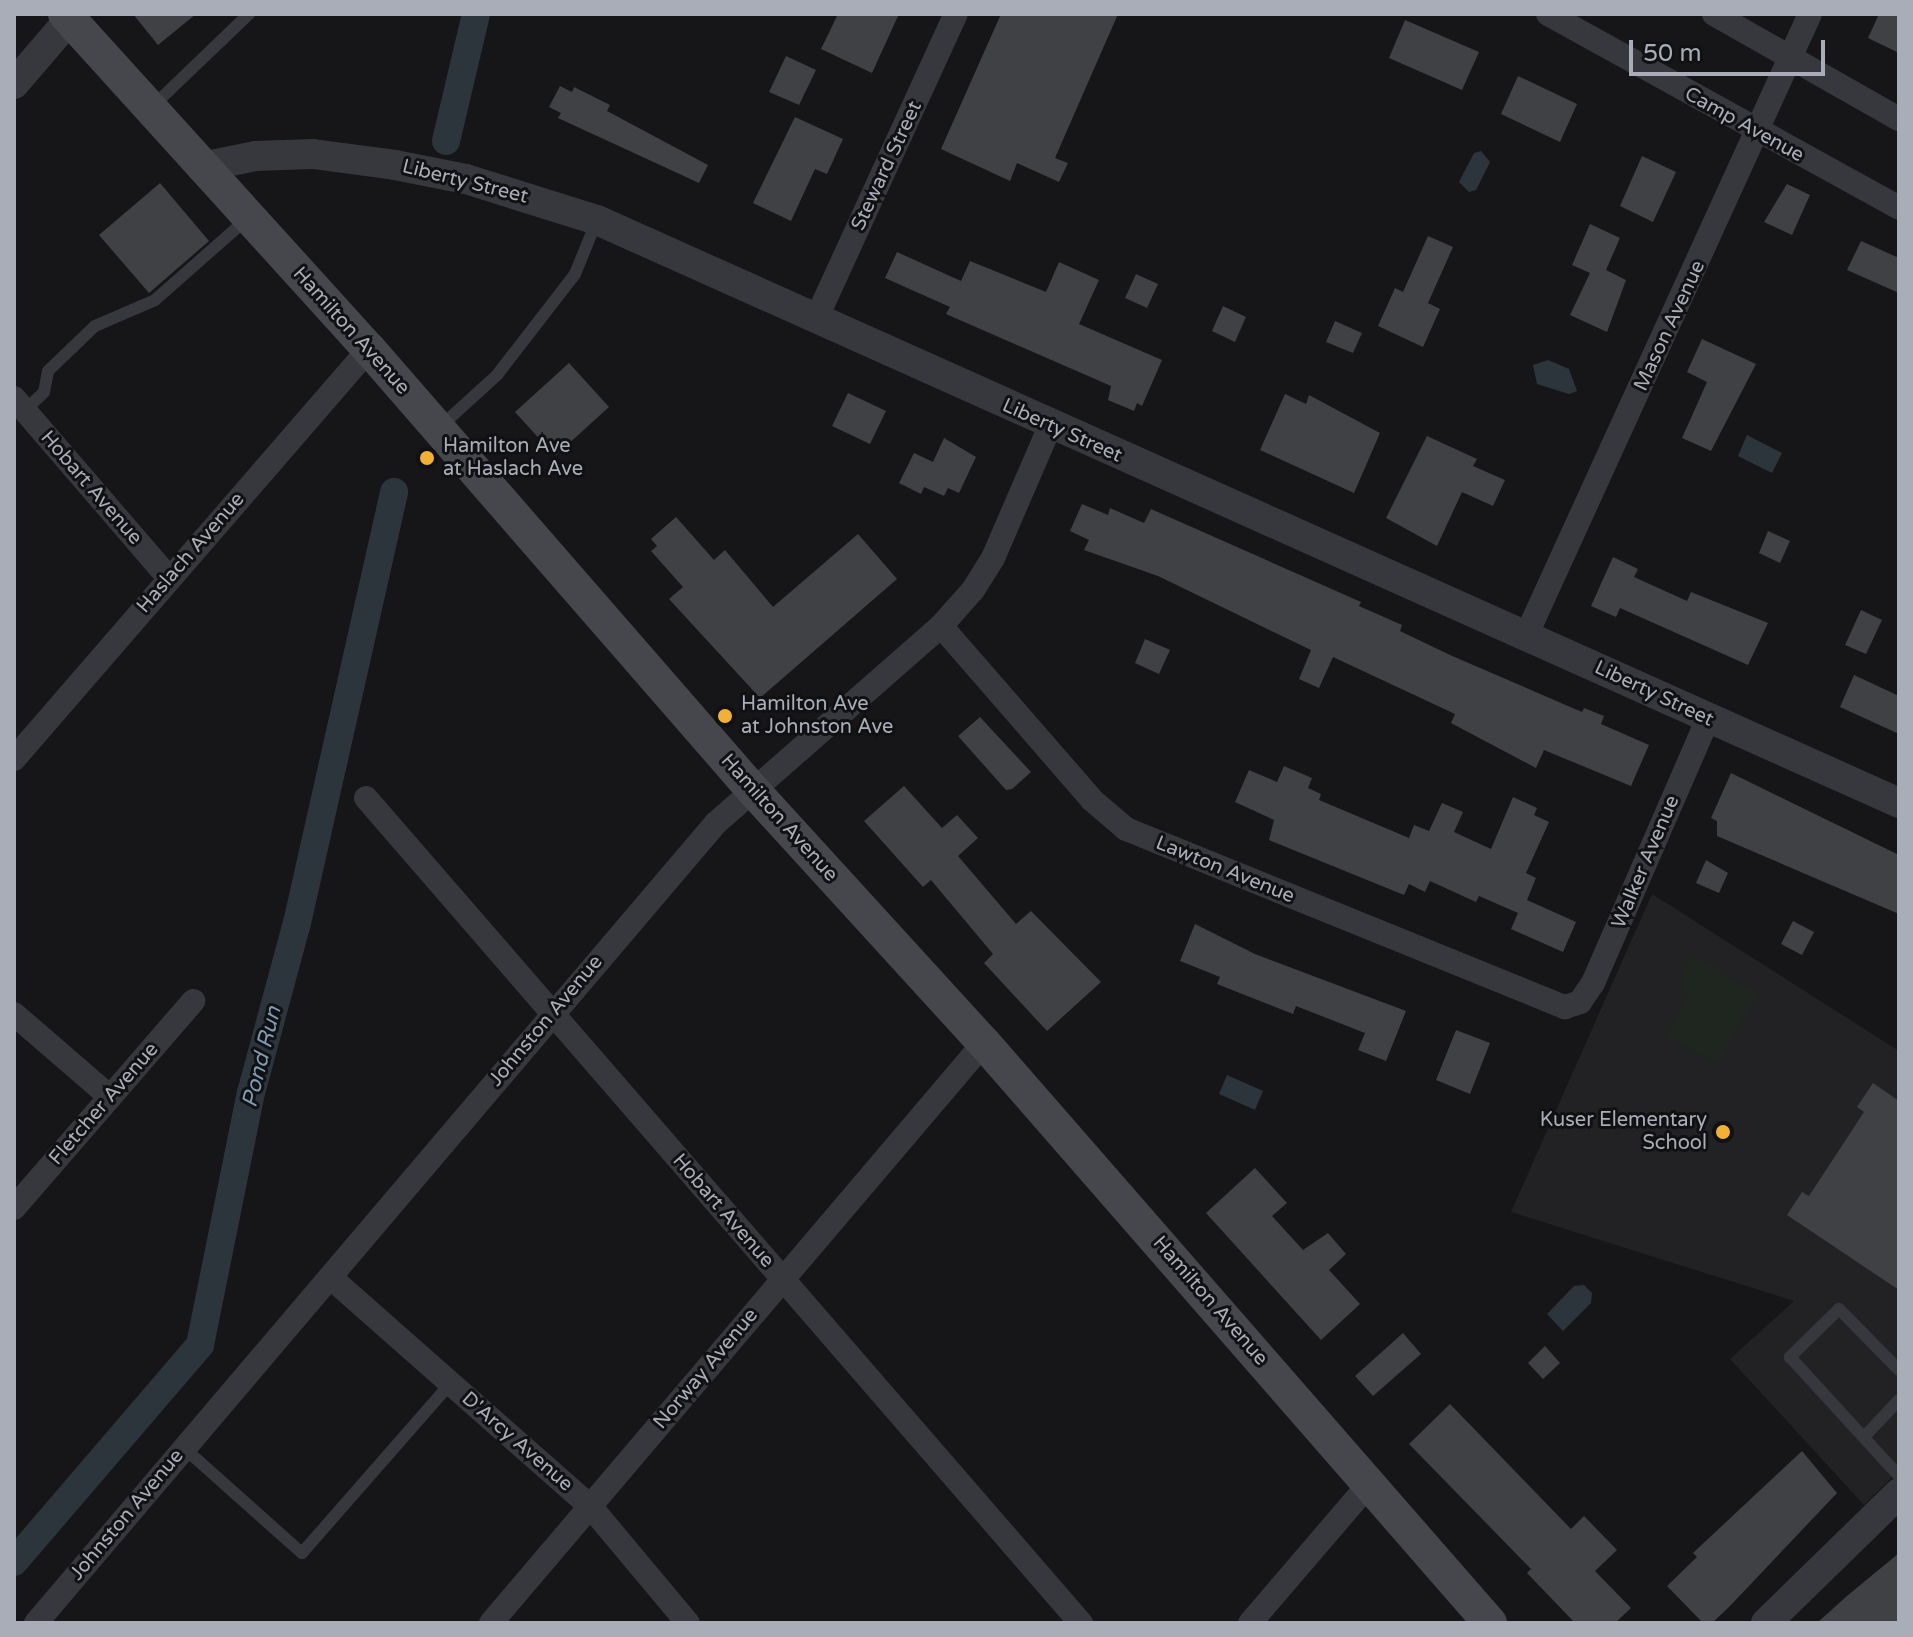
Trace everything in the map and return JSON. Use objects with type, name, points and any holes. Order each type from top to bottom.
[{"type":"main road","name":"Hamilton Avenue","points":[[70,15],[201,167],[439,428],[751,788],[984,1043],[1490,1623]]},
{"type":"street","name":"Steward Street","points":[[817,317],[956,14]]},
{"type":"street","name":"Camp Avenue","points":[[1548,14],[1759,134],[1899,208]]},
{"type":"street","points":[[1714,14],[1899,119]]},
{"type":"street","name":"Mason Avenue","points":[[1526,636],[1759,134],[1810,14]]},
{"type":"street","points":[[14,84],[70,15]]},
{"type":"street","name":"Liberty Street","points":[[201,167],[256,156],[313,154],[466,179],[597,220],[817,317],[1050,426],[1899,803]]},
{"type":"street","name":"Haslach Avenue","points":[[14,759],[369,349]]},
{"type":"street","name":"Hobart Avenue","points":[[19,404],[169,578]]},
{"type":"street","name":"Johnston Avenue","points":[[36,1623],[552,1013],[751,788],[941,626],[993,558],[1050,426]]},
{"type":"street","name":"Lawton Avenue","points":[[941,626],[1092,800],[1126,829],[1549,1004],[1580,1002]]},
{"type":"street","name":"Walker Avenue","points":[[1580,1002],[1593,983],[1708,719]]},
{"type":"street","name":"Hobart Avenue","points":[[366,798],[1081,1623]]},
{"type":"street","name":"Fletcher Avenue","points":[[14,1208],[193,1001]]},
{"type":"street","points":[[14,1014],[110,1097]]},
{"type":"street","name":"Norway Avenue","points":[[491,1623],[984,1043]]},
{"type":"street","name":"D'Arcy Avenue","points":[[330,1277],[590,1506],[688,1623]]},
{"type":"street","points":[[1250,1623],[1369,1484]]},
{"type":"street","points":[[1766,1623],[1899,1493]]},
{"type":"lane","points":[[151,108],[249,14]]},
{"type":"lane","points":[[19,404],[44,392],[48,371],[95,326],[155,300],[248,218]]},
{"type":"lane","points":[[439,428],[497,375],[575,274],[597,220]]},
{"type":"lane","points":[[1899,1370],[1839,1309],[1790,1357],[1899,1476]]},
{"type":"lane","points":[[184,1448],[302,1553],[451,1383]]},
{"type":"lane","points":[[1864,1437],[1899,1400]]},
{"type":"shaded area","points":[[1481,151],[1490,162],[1476,190],[1469,192],[1459,182],[1474,153]]},
{"type":"shaded area","points":[[1548,360],[1569,369],[1577,391],[1569,394],[1537,384],[1533,365]]},
{"type":"shaded area","points":[[1747,435],[1782,453],[1772,473],[1738,456]]},
{"type":"shaded area","name":"Kuser Elementary School","points":[[1652,894],[1899,1051],[1899,1470],[1864,1505],[1730,1359],[1794,1301],[1511,1212]]},
{"type":"shaded area","points":[[1691,955],[1758,993],[1716,1063],[1667,1037],[1688,992],[1682,987],[1683,969]]},
{"type":"shaded area","points":[[1227,1075],[1263,1091],[1255,1110],[1219,1094]]},
{"type":"shaded area","points":[[1584,1285],[1592,1293],[1591,1303],[1563,1331],[1547,1314],[1574,1286]]},
{"type":"building","points":[[133,14],[196,14],[158,45]]},
{"type":"building","points":[[838,14],[899,14],[872,73],[821,49]]},
{"type":"building","points":[[1001,14],[1118,14],[1055,158],[1068,163],[1059,182],[1017,163],[1010,181],[941,149]]},
{"type":"building","points":[[1879,14],[1899,14],[1899,53],[1868,38]]},
{"type":"building","points":[[1405,20],[1479,52],[1462,90],[1389,58]]},
{"type":"building","points":[[786,56],[816,70],[799,105],[769,92]]},
{"type":"building","points":[[1518,76],[1577,104],[1560,142],[1501,114]]},
{"type":"building","points":[[560,86],[572,92],[574,87],[610,105],[607,111],[708,165],[699,183],[558,118],[561,113],[549,107]]},
{"type":"building","points":[[795,117],[843,139],[827,174],[815,169],[791,221],[753,203]]},
{"type":"building","points":[[1642,156],[1676,172],[1653,222],[1620,206]]},
{"type":"building","points":[[160,183],[209,241],[149,293],[99,235]]},
{"type":"building","points":[[1787,184],[1810,195],[1792,235],[1764,222]]},
{"type":"building","points":[[1590,224],[1620,238],[1606,270],[1626,280],[1607,332],[1570,315],[1590,273],[1572,265]]},
{"type":"building","points":[[1428,236],[1453,247],[1428,303],[1440,309],[1423,347],[1378,326],[1395,288],[1403,292]]},
{"type":"building","points":[[1861,241],[1899,258],[1899,293],[1847,270]]},
{"type":"building","points":[[897,252],[961,281],[970,261],[1046,292],[1059,262],[1099,280],[1079,324],[1162,360],[1142,406],[1137,403],[1134,411],[1108,400],[1111,386],[946,314],[950,307],[885,278]]},
{"type":"building","points":[[1136,274],[1158,284],[1147,308],[1125,298]]},
{"type":"building","points":[[1223,306],[1246,317],[1235,342],[1212,331]]},
{"type":"building","points":[[1335,321],[1362,333],[1353,353],[1326,342]]},
{"type":"building","points":[[1702,339],[1756,364],[1711,451],[1682,438],[1707,382],[1687,372]]},
{"type":"building","points":[[569,363],[609,407],[555,456],[515,412]]},
{"type":"building","points":[[848,393],[886,411],[870,444],[832,426]]},
{"type":"building","points":[[1285,394],[1306,404],[1309,395],[1380,433],[1354,493],[1260,450]]},
{"type":"building","points":[[1427,436],[1477,459],[1473,466],[1505,480],[1493,506],[1462,492],[1437,546],[1386,518]]},
{"type":"building","points":[[944,438],[976,457],[959,493],[948,488],[944,496],[924,487],[921,494],[899,483],[914,453],[933,462]]},
{"type":"building","points":[[1082,504],[1108,515],[1110,508],[1144,523],[1151,509],[1361,602],[1359,606],[1402,625],[1400,631],[1450,655],[1582,712],[1584,708],[1604,716],[1601,724],[1649,745],[1631,786],[1544,750],[1536,768],[1451,723],[1455,714],[1333,657],[1319,688],[1299,679],[1311,650],[1158,576],[1084,550],[1089,540],[1070,531]]},
{"type":"building","points":[[676,517],[714,560],[725,550],[773,607],[858,534],[897,579],[760,698],[669,599],[683,587],[651,551],[657,546],[651,539]]},
{"type":"building","points":[[1768,531],[1790,541],[1780,563],[1759,553]]},
{"type":"building","points":[[1613,557],[1638,569],[1634,577],[1687,601],[1691,592],[1768,623],[1748,665],[1620,608],[1616,617],[1591,606]]},
{"type":"building","points":[[1861,610],[1882,620],[1866,654],[1845,645]]},
{"type":"building","points":[[1145,639],[1170,650],[1159,674],[1135,663]]},
{"type":"building","points":[[1854,675],[1899,696],[1899,734],[1840,707]]},
{"type":"building","points":[[980,717],[1031,772],[1012,789],[1006,790],[958,736]]},
{"type":"building","points":[[1284,766],[1312,778],[1308,788],[1321,794],[1319,800],[1409,838],[1414,825],[1429,831],[1442,803],[1463,812],[1454,832],[1491,849],[1513,797],[1537,808],[1534,815],[1549,822],[1526,873],[1536,878],[1527,900],[1576,922],[1563,952],[1511,929],[1518,913],[1479,896],[1476,902],[1430,881],[1425,892],[1409,884],[1404,895],[1269,840],[1274,820],[1235,802],[1249,770],[1277,782]]},
{"type":"building","points":[[1731,773],[1899,855],[1899,914],[1717,836],[1717,821],[1711,818]]},
{"type":"building","points":[[904,786],[942,828],[957,815],[978,838],[958,856],[1016,924],[1031,911],[1101,982],[1047,1031],[984,963],[993,954],[931,880],[923,887],[864,821]]},
{"type":"building","points":[[1706,860],[1728,873],[1719,893],[1696,883]]},
{"type":"building","points":[[1793,921],[1814,932],[1802,955],[1781,944]]},
{"type":"building","points":[[1195,924],[1255,954],[1406,1011],[1386,1061],[1358,1050],[1365,1033],[1296,1006],[1293,1014],[1217,984],[1220,977],[1180,961]]},
{"type":"building","points":[[1456,1030],[1490,1043],[1470,1094],[1436,1080]]},
{"type":"building","points":[[1873,1083],[1899,1101],[1899,1290],[1787,1215],[1802,1192],[1809,1196],[1864,1112],[1857,1107]]},
{"type":"building","points":[[1255,1168],[1287,1203],[1272,1216],[1303,1250],[1328,1233],[1346,1254],[1329,1270],[1360,1304],[1321,1340],[1206,1213]]},
{"type":"building","points":[[1403,1333],[1421,1354],[1373,1396],[1355,1376]]},
{"type":"building","points":[[1545,1346],[1560,1363],[1543,1379],[1528,1363]]},
{"type":"building","points":[[1450,1404],[1571,1529],[1584,1516],[1617,1550],[1595,1571],[1631,1608],[1615,1623],[1575,1623],[1527,1573],[1531,1569],[1409,1444]]},
{"type":"building","points":[[1802,1451],[1837,1493],[1730,1606],[1712,1623],[1703,1623],[1667,1586],[1697,1557],[1693,1553]]},
{"type":"building","points":[[1899,1553],[1899,1623],[1817,1623],[1847,1596]]},
{"type":"waterway","name":"Pond Run","points":[[446,141],[476,14]]},
{"type":"waterway","name":"Pond Run","points":[[14,1562],[200,1345],[251,1093],[297,923],[394,492]]},
{"type":"place","name":"Hamilton Ave at Haslach Ave","points":[[427,458]]},
{"type":"place","name":"Hamilton Ave at Johnston Ave","points":[[725,716]]},
{"type":"place","name":"Kuser Elementary School","points":[[1723,1132]]}]
